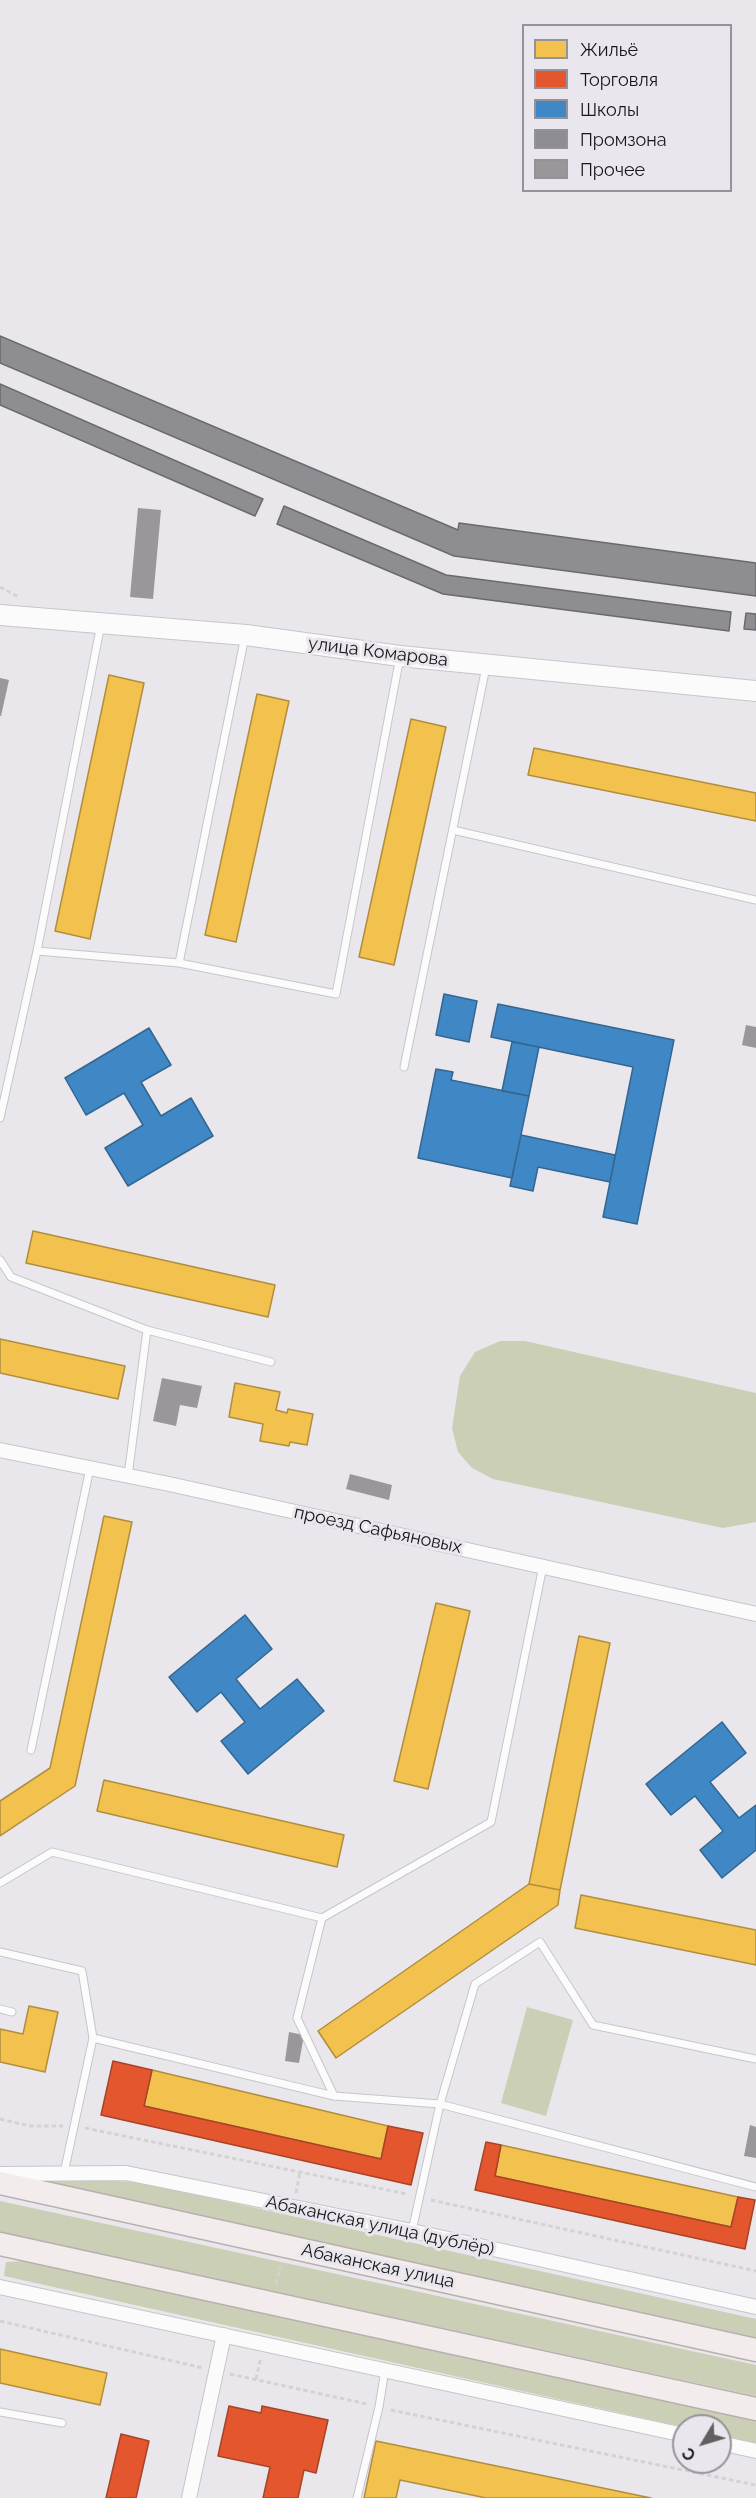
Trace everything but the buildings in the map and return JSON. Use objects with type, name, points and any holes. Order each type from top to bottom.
[{"type":"main road","name":"Абаканская улица","points":[[0,2183],[756,2350]]},
{"type":"main road","points":[[0,2244],[756,2409]]},
{"type":"street","name":"улица Комарова","points":[[0,615],[246,635],[400,656],[756,691]]},
{"type":"street","name":"проезд Сафьяновых","points":[[0,1450],[756,1614]]},
{"type":"street","name":"Абаканская улица (дублёр)","points":[[0,2174],[126,2173],[412,2231],[756,2307]]},
{"type":"street","points":[[0,2287],[672,2432]]},
{"type":"street","points":[[189,2498],[224,2335]]},
{"type":"street","points":[[732,2446],[756,2451]]},
{"type":"lane","points":[[0,1118],[38,951],[101,624]]},
{"type":"lane","points":[[179,963],[246,635]]},
{"type":"lane","points":[[38,951],[179,963],[336,994],[400,656]]},
{"type":"lane","points":[[404,1067],[487,665]]},
{"type":"lane","points":[[453,830],[756,900]]},
{"type":"lane","points":[[0,1260],[11,1277],[147,1330],[271,1362]]},
{"type":"lane","points":[[128,1476],[147,1330]]},
{"type":"lane","points":[[31,1750],[90,1468]]},
{"type":"lane","points":[[0,1883],[52,1852],[322,1918],[491,1822],[543,1566]]},
{"type":"lane","points":[[322,1918],[297,2018],[334,2096]]},
{"type":"lane","points":[[412,2231],[440,2104],[475,1984],[540,1942],[593,2025],[756,2059]]},
{"type":"lane","points":[[0,1952],[82,1971],[93,2038],[64,2174]]},
{"type":"lane","points":[[0,2009],[12,2012]]},
{"type":"lane","points":[[93,2038],[334,2096],[440,2104],[756,2187]]},
{"type":"lane","points":[[357,2498],[379,2407],[385,2370]]},
{"type":"lane","points":[[0,2412],[62,2423]]},
{"type":"path","points":[[0,2119],[30,2126],[74,2126],[419,2197],[756,2271]]},
{"type":"path","points":[[293,2208],[300,2172]]},
{"type":"path","points":[[272,2304],[285,2246]]},
{"type":"path","points":[[256,2379],[264,2344]]},
{"type":"green space","points":[[500,1341],[525,1341],[756,1393],[756,1522],[723,1528],[493,1479],[472,1468],[458,1452],[452,1428],[460,1376],[475,1352]]},
{"type":"green space","points":[[527,2007],[573,2020],[546,2116],[501,2103]]},
{"type":"green space","points":[[47,2178],[139,2182],[756,2319],[756,2342],[34,2183]]},
{"type":"green space","points":[[0,2201],[756,2365],[756,2396],[0,2232]]},
{"type":"green space","points":[[43,2260],[729,2414],[672,2414],[672,2424],[4,2276],[6,2262]]},
{"type":"green space","points":[[732,2415],[756,2420],[756,2443],[732,2438]]}]
